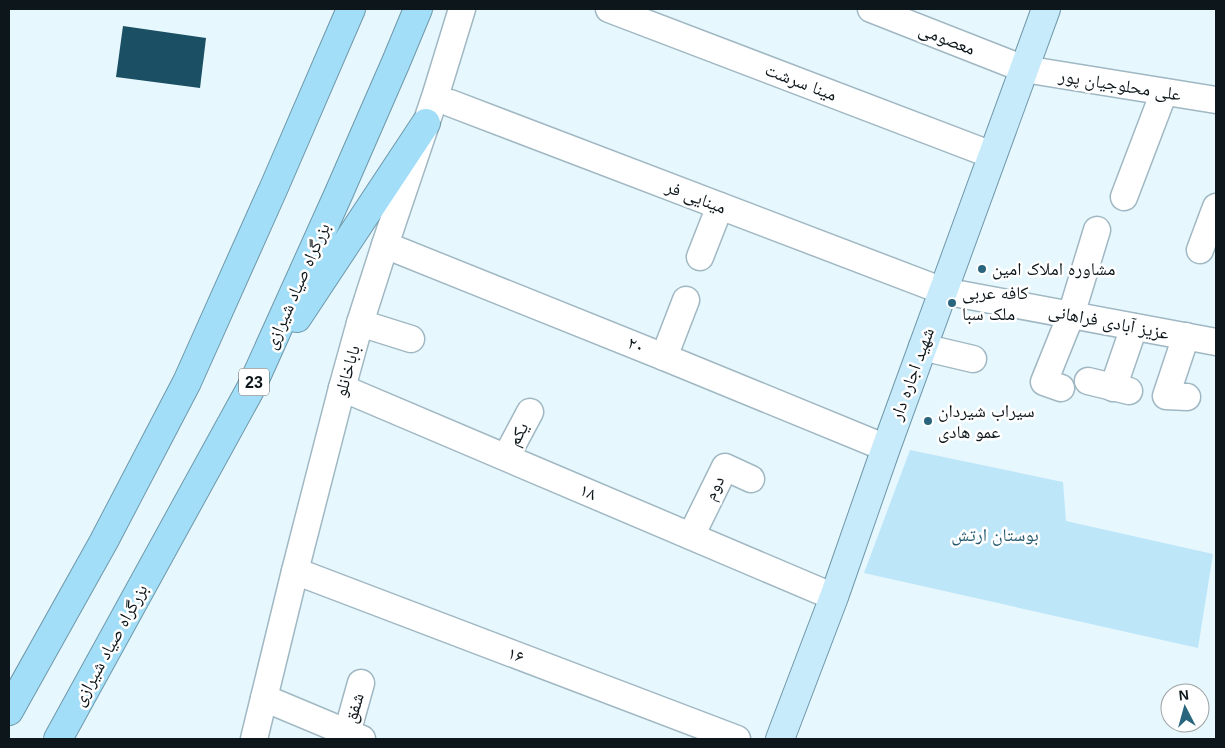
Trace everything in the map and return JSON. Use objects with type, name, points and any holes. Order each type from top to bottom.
[{"type":"highway","points":[[9,711],[104,542],[186,382],[275,185],[351,9]]},
{"type":"highway","name":"بزرگراه صیاد شیرازی","points":[[58,739],[251,388],[338,195],[418,9]]},
{"type":"highway","points":[[251,388],[426,123]]},
{"type":"main road","name":"شهید اجاره دار","points":[[780,739],[834,597],[922,347],[1046,9]]},
{"type":"street","name":"باباخانلو","points":[[254,739],[295,571],[360,323],[462,9]]},
{"type":"street","name":"مینا سرشت","points":[[609,9],[992,155]]},
{"type":"street","name":"معصومی","points":[[871,9],[1024,69]]},
{"type":"street","name":"علی محلوجیان پور","points":[[1024,69],[1216,100]]},
{"type":"street","points":[[1124,197],[1164,92]]},
{"type":"street","name":"مینایی فر","points":[[450,103],[943,291]]},
{"type":"street","points":[[700,257],[720,206]]},
{"type":"street","points":[[1200,250],[1216,207]]},
{"type":"street","points":[[1061,388],[1044,382],[1071,315],[1097,230]]},
{"type":"street","name":"۲۰","points":[[385,245],[886,448]]},
{"type":"street","name":"عزیز آبادی فراهانی","points":[[943,291],[1216,342]]},
{"type":"street","points":[[664,357],[686,300]]},
{"type":"street","points":[[360,323],[411,339]]},
{"type":"street","points":[[1088,381],[1121,389],[1134,327]]},
{"type":"street","points":[[1186,336],[1166,396],[1187,397]]},
{"type":"street","points":[[922,347],[973,359]]},
{"type":"street","name":"۱۸","points":[[342,388],[834,597]]},
{"type":"street","name":"یکم","points":[[506,457],[530,412]]},
{"type":"street","name":"دوم","points":[[691,536],[725,467],[751,479]]},
{"type":"street","name":"۱۶","points":[[295,571],[737,739]]},
{"type":"street","name":"شفق","points":[[355,736],[361,683]]},
{"type":"street","points":[[264,698],[355,736]]},
{"type":"green space","name":"بوستان ارتش","points":[[910,450],[1063,482],[1066,521],[1213,554],[1198,648],[864,573]]},
{"type":"building","points":[[123,26],[206,38],[200,88],[116,77]]},
{"type":"place","name":"مشاوره املاک امین","points":[[982,269]]},
{"type":"place","name":"کافه عربی ملک سبا","points":[[952,303]]},
{"type":"place","name":"سیراب شیردان عمو هادی","points":[[928,421]]}]
